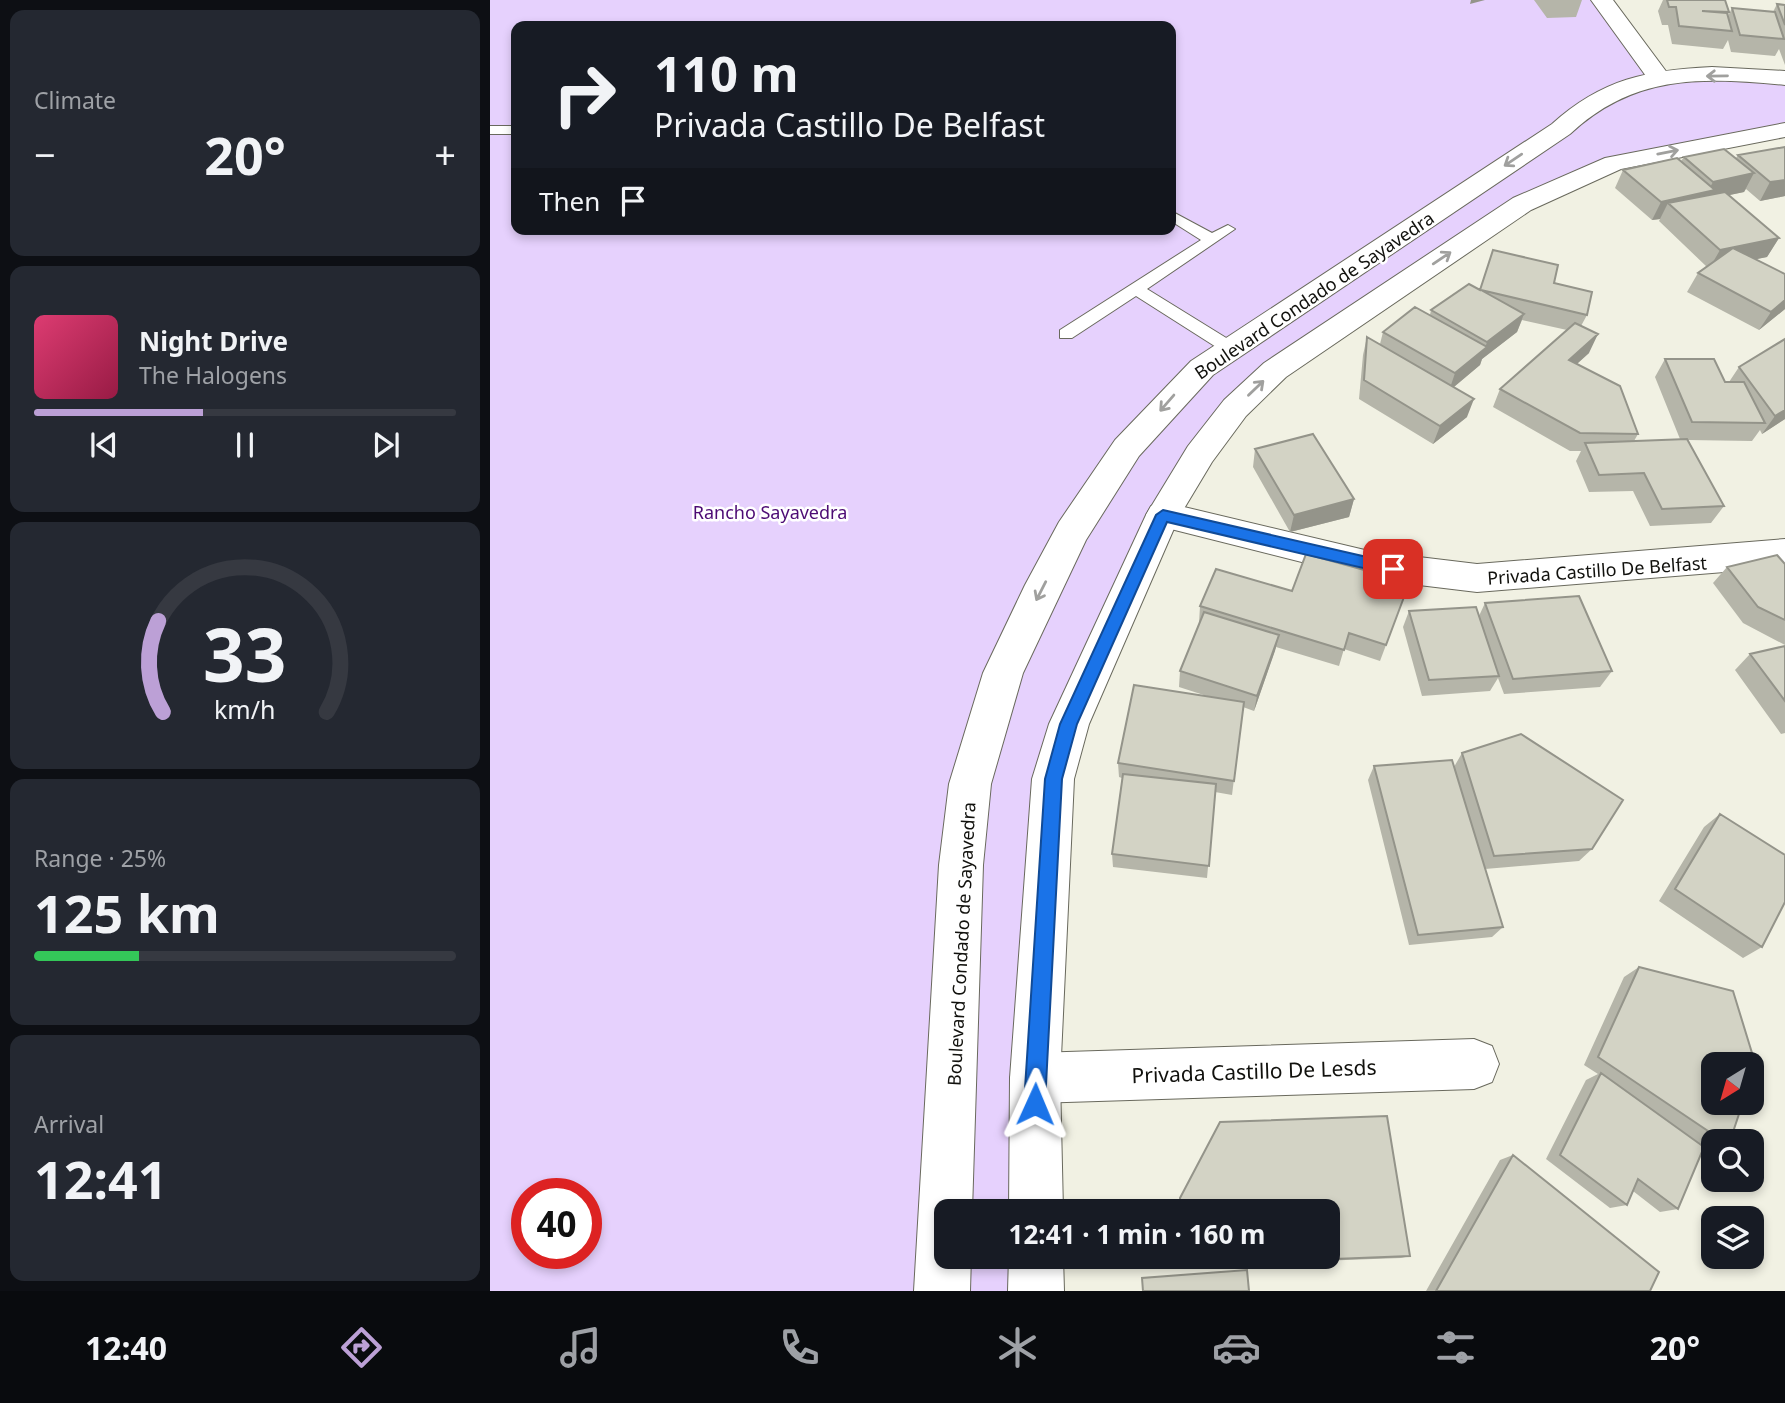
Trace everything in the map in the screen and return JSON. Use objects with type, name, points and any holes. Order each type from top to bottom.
[{"type":"street","points":[[1602,0],[1659,78]]},
{"type":"street","name":"Boulevard Condado de Sayavedra","points":[[1036,1199],[1035,1077],[1054,779],[1069,724],[1163,515],[1200,454],[1235,408],[1275,370],[1522,204],[1585,147],[1591,102],[1620,88],[1659,78],[1783,79]]},
{"type":"street","name":"Boulevard Condado de Sayavedra","points":[[942,1291],[961,865],[970,784],[1003,673],[1072,532],[1127,448],[1177,392],[1202,368],[1230,348],[1585,147],[1785,130]]},
{"type":"street","name":"Privada Castillo De Belfast","points":[[1163,515],[1369,565],[1478,578],[1785,553]]},
{"type":"street","name":"Privada Castillo De Lesds","points":[[1035,1077],[1474,1064]]},
{"type":"street","points":[[1036,1269],[1036,1291]]},
{"type":"lane","points":[[490,130],[511,130]]},
{"type":"lane","points":[[1176,218],[1211,239]]},
{"type":"lane","points":[[1066,334],[1228,229]]},
{"type":"lane","points":[[1136,289],[1230,348]]},
{"type":"green space","name":"Rancho Sayavedra","points":[[490,0],[1602,0],[1659,78],[1785,78],[1785,130],[1568,181],[1235,408],[1069,724],[1037,1199],[934,1199],[934,1269],[1036,1269],[1036,1291],[490,1291]]},
{"type":"building","points":[[1667,0],[1725,0],[1729,12],[1702,11],[1727,13],[1732,31],[1679,26],[1676,7],[1669,7]]},
{"type":"building","points":[[1777,4],[1785,5],[1785,25]]},
{"type":"building","points":[[1732,8],[1775,12],[1784,39],[1740,35]]},
{"type":"building","points":[[1785,147],[1785,180],[1770,182],[1738,155]]},
{"type":"building","points":[[1724,149],[1754,173],[1713,182],[1684,157]]},
{"type":"building","points":[[1677,158],[1715,190],[1661,202],[1623,170]]},
{"type":"building","points":[[1725,192],[1779,238],[1720,250],[1668,203]]},
{"type":"building","points":[[1733,248],[1785,274],[1785,300],[1771,312],[1698,273]]},
{"type":"building","points":[[1493,250],[1558,265],[1554,283],[1592,292],[1587,315],[1481,290],[1524,314],[1487,342],[1431,310],[1469,284],[1480,290]]},
{"type":"building","points":[[1415,307],[1487,347],[1455,373],[1383,332]]},
{"type":"building","points":[[1575,323],[1598,334],[1569,360],[1620,386],[1638,434],[1580,433],[1500,389]]},
{"type":"building","points":[[1367,337],[1474,399],[1440,426],[1364,380]]},
{"type":"building","points":[[1785,339],[1785,410],[1775,416],[1739,367]]},
{"type":"building","points":[[1665,359],[1714,359],[1725,382],[1744,382],[1765,423],[1692,422]]},
{"type":"building","points":[[1313,434],[1354,499],[1294,515],[1255,449]]},
{"type":"building","points":[[1687,439],[1724,506],[1662,509],[1644,473],[1599,475],[1585,443]]},
{"type":"building","points":[[1306,554],[1368,571],[1367,576],[1407,589],[1386,645],[1349,633],[1344,650],[1200,606],[1216,569],[1292,591]]},
{"type":"building","points":[[1777,555],[1785,564],[1785,620],[1758,607],[1727,567]]},
{"type":"building","points":[[1579,596],[1612,671],[1513,679],[1485,603]]},
{"type":"building","points":[[1476,607],[1499,676],[1429,680],[1409,611]]},
{"type":"building","points":[[1204,612],[1279,635],[1257,696],[1180,671]]},
{"type":"building","points":[[1785,646],[1785,701],[1750,654]]},
{"type":"building","points":[[1134,685],[1244,702],[1234,781],[1118,763]]},
{"type":"building","points":[[1521,734],[1623,800],[1592,849],[1494,856],[1462,753]]},
{"type":"building","points":[[1452,760],[1503,927],[1418,935],[1374,766]]},
{"type":"building","points":[[1123,774],[1216,784],[1209,866],[1112,854]]},
{"type":"building","points":[[1720,814],[1785,855],[1785,902],[1762,947],[1675,889]]},
{"type":"building","points":[[1639,967],[1733,991],[1752,1052],[1701,1052],[1701,1115],[1739,1115],[1734,1129],[1705,1129],[1598,1057]]},
{"type":"building","points":[[1601,1073],[1701,1145],[1701,1154],[1678,1209],[1638,1179],[1627,1205],[1560,1155]]},
{"type":"building","points":[[1387,1116],[1410,1256],[1340,1259],[1340,1199],[1180,1199],[1220,1122]]},
{"type":"building","points":[[1513,1155],[1659,1272],[1650,1291],[1436,1291]]},
{"type":"building","points":[[1247,1270],[1249,1291],[1143,1291],[1142,1278]]},
{"type":"route","points":[[1035,1104],[1054,779],[1069,724],[1163,515],[1393,569]]}]
